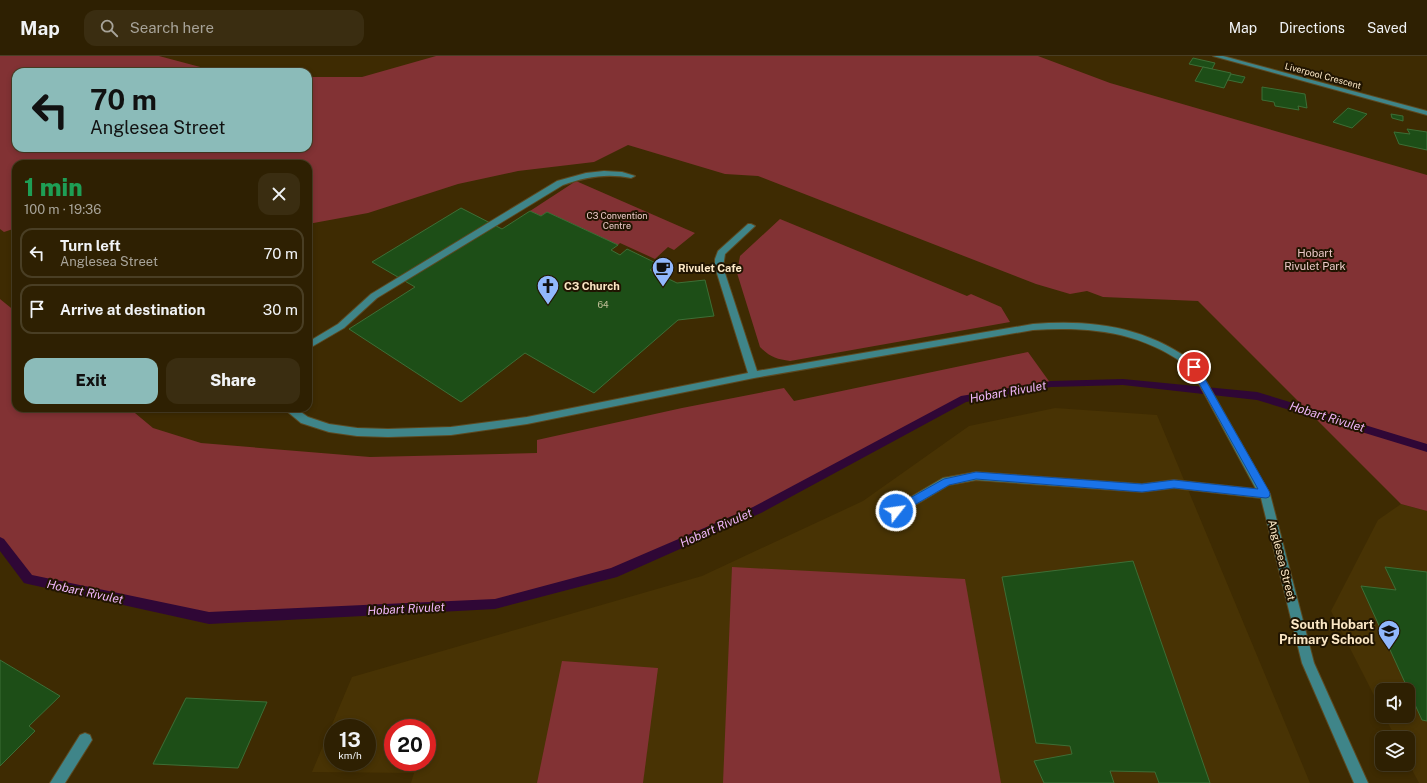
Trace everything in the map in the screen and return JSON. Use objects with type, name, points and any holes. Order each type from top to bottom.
[{"type":"street","name":"Liverpool Crescent","points":[[1216,56],[1427,113]]},
{"type":"street","points":[[312,344],[341,326],[374,296],[560,183],[582,176],[611,173],[631,176]]},
{"type":"street","points":[[293,412],[304,421],[327,429],[380,433],[443,431],[501,425],[754,375],[719,267],[721,253],[751,226]]},
{"type":"street","name":"Anglesea Street","points":[[754,375],[1033,327],[1070,324],[1106,328],[1143,338],[1177,354],[1194,367],[1266,494],[1308,663],[1361,783]]},
{"type":"street","points":[[896,511],[947,481],[976,476],[1142,488],[1174,484],[1266,494]]},
{"type":"street","points":[[57,783],[85,740]]},
{"type":"shaded area","points":[[1055,408],[1157,415],[1310,783],[411,783],[414,773],[312,772],[324,744],[324,771],[376,771],[376,719],[334,719],[352,677],[702,576],[863,501],[969,426]]},
{"type":"shaded area","name":"South Hobart Primary School","points":[[1401,504],[1427,511],[1427,783],[1419,783],[1413,771],[1415,771],[1415,731],[1392,731],[1388,723],[1415,723],[1415,683],[1375,683],[1375,697],[1331,611],[1378,520]]},
{"type":"green space","name":"Hobart Rivulet Park","points":[[0,56],[159,56],[204,68],[12,68],[12,152],[312,152],[312,77],[362,77],[436,56],[1038,56],[1110,83],[1427,175],[1427,511],[1401,504],[1198,301],[1103,297],[1087,291],[1070,294],[1036,284],[758,176],[725,174],[628,145],[594,162],[518,171],[458,184],[368,213],[312,223],[312,160],[12,160],[12,229],[4,232],[0,229]]},
{"type":"green space","name":"C3 Convention Centre","points":[[576,181],[695,233],[674,250],[668,247],[655,259],[620,243],[618,245],[547,212],[541,216],[530,211]]},
{"type":"green space","points":[[780,219],[967,296],[971,294],[1001,307],[1010,322],[790,361],[774,357],[760,347],[737,273],[740,256]]},
{"type":"green space","points":[[0,299],[12,309],[12,412],[134,412],[153,428],[201,443],[370,457],[537,453],[537,440],[682,408],[784,388],[794,401],[1028,352],[1051,384],[964,399],[757,510],[613,573],[495,604],[209,618],[28,579],[0,542]]},
{"type":"green space","points":[[732,567],[965,579],[1001,783],[723,783]]},
{"type":"green space","points":[[562,661],[658,668],[643,783],[537,783]]},
{"type":"building","points":[[1193,58],[1215,63],[1212,69],[1189,64]]},
{"type":"building","points":[[1203,67],[1231,73],[1224,88],[1195,81]]},
{"type":"building","points":[[1231,74],[1245,77],[1242,83],[1228,80]]},
{"type":"building","points":[[1262,87],[1305,94],[1307,108],[1298,106],[1299,110],[1275,106],[1274,102],[1262,100]]},
{"type":"building","points":[[1348,108],[1367,114],[1352,128],[1333,122]]},
{"type":"building","points":[[1391,114],[1403,116],[1403,121],[1392,118]]},
{"type":"building","points":[[1407,129],[1427,132],[1427,150],[1399,144],[1394,132],[1410,134]]},
{"type":"building","name":"C3 Church","points":[[461,208],[502,229],[530,211],[541,216],[547,212],[618,245],[611,250],[620,255],[627,249],[658,264],[650,270],[677,283],[705,280],[714,316],[678,320],[594,393],[525,353],[461,402],[349,329],[415,287],[372,262]]},
{"type":"building","points":[[1133,561],[1210,783],[1159,783],[1155,772],[1110,771],[1114,783],[1044,783],[1034,761],[1072,754],[1070,746],[1036,743],[1002,577]]},
{"type":"building","points":[[1385,567],[1427,572],[1427,721],[1422,720],[1415,705],[1415,683],[1405,683],[1361,586],[1396,590]]},
{"type":"building","points":[[0,660],[60,696],[29,726],[35,731],[0,766]]},
{"type":"building","points":[[186,698],[267,702],[238,768],[153,764]]},
{"type":"waterway","name":"Hobart Rivulet","points":[[0,542],[28,579],[209,618],[495,604],[613,573],[757,510],[964,399],[1051,384],[1123,382],[1257,396],[1427,448]]},
{"type":"place","name":"Rivulet Cafe","points":[[663,288]]},
{"type":"place","name":"C3 Church","points":[[548,306]]},
{"type":"place","name":"South Hobart Primary School","points":[[1389,650]]},
{"type":"route","points":[[896,511],[947,481],[976,476],[1142,488],[1174,484],[1266,494],[1194,367]]}]
